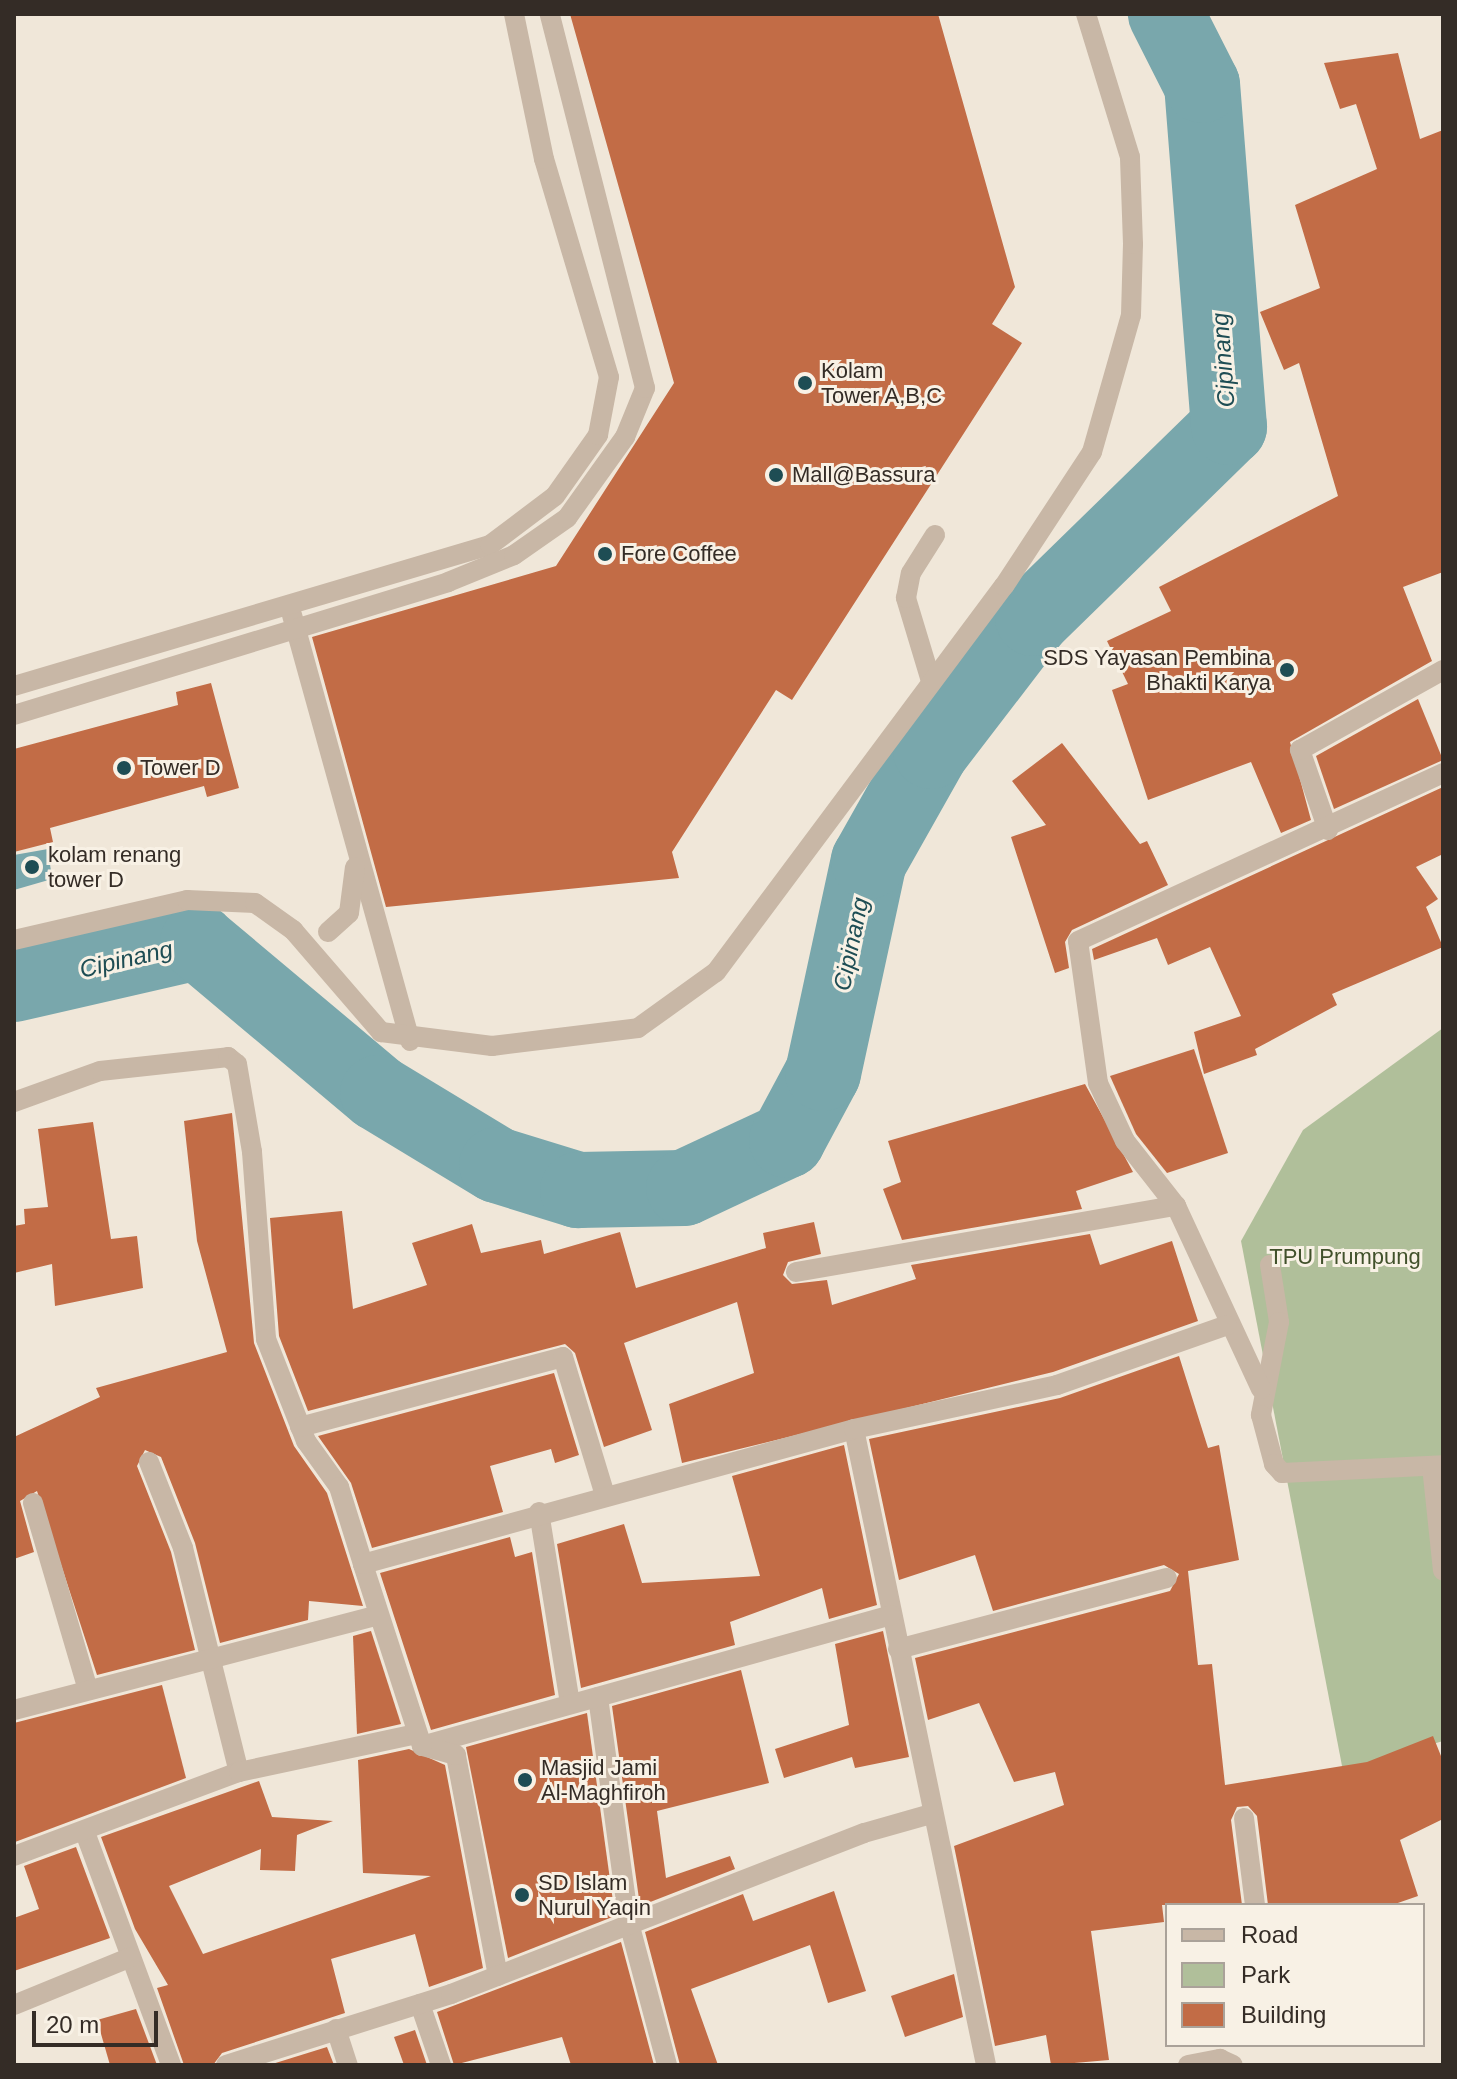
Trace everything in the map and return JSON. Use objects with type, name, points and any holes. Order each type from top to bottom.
[{"type":"street","points":[[14,686],[490,545],[555,496],[598,435],[609,377],[544,159],[514,14]]},
{"type":"street","points":[[14,715],[295,626],[435,587],[514,555],[567,518],[640,409],[642,355],[550,14]]},
{"type":"street","points":[[14,940],[187,900],[255,903],[293,930],[381,1032],[410,1041],[581,1041],[638,1028],[680,1001],[716,972],[931,681],[1092,452],[1131,315],[1130,157],[1086,14]]},
{"type":"street","points":[[931,681],[906,598],[911,573],[935,535]]},
{"type":"street","points":[[288,604],[356,863],[410,1041]]},
{"type":"street","points":[[1328,830],[1300,750],[1443,670]]},
{"type":"street","points":[[1261,1389],[1227,1325],[1176,1206],[1125,1141],[1098,1083],[1078,941],[1328,830],[1443,773]]},
{"type":"street","points":[[328,932],[349,913],[356,863]]},
{"type":"street","points":[[14,1102],[100,1071],[234,1060],[252,1152],[266,1339],[300,1427],[339,1487],[376,1616],[420,1740],[456,1755],[498,1976]]},
{"type":"street","points":[[796,1272],[1176,1206]]},
{"type":"street","points":[[1270,1265],[1279,1322],[1261,1389],[1268,1452],[1282,1473],[1438,1466],[1443,1570]]},
{"type":"street","points":[[363,1564],[539,1512],[854,1429],[1057,1385],[1227,1325]]},
{"type":"street","points":[[300,1427],[563,1357],[605,1495]]},
{"type":"street","points":[[854,1429],[931,1814],[986,2065]]},
{"type":"street","points":[[149,1462],[183,1548],[208,1658],[239,1772]]},
{"type":"street","points":[[33,1503],[88,1690]]},
{"type":"street","points":[[539,1512],[570,1704]]},
{"type":"street","points":[[898,1649],[1167,1578]]},
{"type":"street","points":[[14,1856],[86,1835],[239,1772],[420,1740],[570,1704],[891,1615]]},
{"type":"street","points":[[14,1710],[376,1616]]},
{"type":"street","points":[[598,1697],[629,1923],[667,2065]]},
{"type":"street","points":[[226,2065],[420,2004],[629,1923],[931,1814]]},
{"type":"street","points":[[1244,1818],[1255,1903]]},
{"type":"street","points":[[86,1835],[171,2065]]},
{"type":"street","points":[[14,2005],[131,1957]]},
{"type":"street","points":[[420,2004],[441,2065]]},
{"type":"street","points":[[336,2029],[348,2065]]},
{"type":"street","points":[[1188,2065],[1229,2056]]},
{"type":"green space","name":"TPU Prumpung","points":[[1443,1028],[1443,1741],[1343,1771],[1241,1241],[1303,1130]]},
{"type":"water","name":"kolam renang tower D","points":[[48,849],[52,879],[14,890],[14,855]]},
{"type":"building","name":"Mall@Bassura","points":[[570,14],[938,14],[1015,287],[992,324],[1022,343],[792,700],[776,690],[672,852],[679,878],[386,907],[312,637],[556,566],[674,383]]},
{"type":"building","points":[[1398,53],[1420,139],[1443,130],[1443,572],[1403,587],[1432,661],[1290,742],[1311,820],[1281,833],[1251,762],[1148,800],[1112,690],[1128,684],[1107,641],[1171,611],[1159,587],[1338,496],[1299,363],[1284,370],[1260,312],[1320,288],[1295,205],[1377,169],[1356,104],[1340,109],[1324,63]]},
{"type":"building","name":"Tower D","points":[[211,683],[239,788],[207,797],[204,786],[50,828],[53,842],[14,852],[14,749],[178,705],[176,692]]},
{"type":"building","points":[[1418,699],[1443,760],[1334,809],[1316,756]]},
{"type":"building","points":[[1062,743],[1140,844],[1147,841],[1168,885],[1072,930],[1065,942],[1069,968],[1055,973],[1011,837],[1046,825],[1012,781]]},
{"type":"building","points":[[1443,787],[1443,854],[1416,867],[1438,899],[1426,907],[1443,947],[1332,994],[1337,1005],[1255,1049],[1257,1055],[1204,1074],[1194,1032],[1241,1016],[1210,947],[1168,965],[1157,938],[1094,960],[1092,949]]},
{"type":"building","points":[[1194,1049],[1228,1153],[1167,1173],[1136,1134],[1110,1076]]},
{"type":"building","points":[[1085,1084],[1133,1172],[1076,1191],[1082,1209],[902,1240],[883,1189],[901,1182],[888,1141]]},
{"type":"building","points":[[232,1113],[254,1343],[294,1446],[327,1493],[363,1606],[309,1601],[308,1620],[220,1643],[195,1543],[161,1457],[145,1450],[137,1466],[171,1552],[195,1650],[97,1675],[37,1491],[20,1501],[34,1552],[14,1559],[14,1437],[100,1397],[96,1388],[227,1352],[197,1241],[184,1121]]},
{"type":"building","points":[[93,1122],[111,1239],[137,1236],[143,1288],[55,1306],[52,1264],[14,1273],[14,1226],[25,1224],[24,1209],[48,1207],[38,1129]]},
{"type":"building","points":[[342,1211],[353,1309],[427,1285],[412,1243],[472,1224],[481,1253],[541,1240],[544,1254],[620,1232],[636,1288],[766,1248],[763,1233],[814,1222],[821,1254],[788,1262],[783,1275],[792,1284],[827,1280],[832,1305],[916,1279],[911,1265],[1090,1234],[1100,1265],[1172,1241],[1198,1321],[1053,1372],[682,1463],[669,1404],[754,1373],[737,1302],[624,1343],[652,1430],[604,1447],[575,1353],[565,1344],[308,1411],[279,1336],[270,1218]]},
{"type":"building","points":[[1179,1356],[1208,1448],[1219,1445],[1239,1560],[1188,1571],[1198,1665],[1212,1664],[1225,1785],[1367,1762],[1433,1736],[1443,1761],[1443,1819],[1400,1840],[1418,1896],[1398,1903],[1268,1903],[1257,1816],[1248,1806],[1237,1807],[1231,1820],[1242,1903],[1165,1903],[1162,1905],[1164,1922],[1091,1931],[1109,2060],[1051,2065],[1046,2035],[995,2046],[954,1846],[1064,1805],[1055,1772],[1014,1782],[979,1703],[928,1720],[915,1658],[1170,1591],[1179,1574],[1164,1565],[993,1611],[975,1555],[899,1580],[869,1439],[1060,1398]]},
{"type":"building","points":[[554,1373],[579,1455],[555,1463],[551,1449],[490,1466],[503,1512],[372,1548],[351,1483],[318,1436]]},
{"type":"building","points":[[844,1445],[877,1605],[829,1619],[822,1588],[730,1622],[735,1645],[581,1688],[557,1544],[624,1524],[642,1583],[760,1576],[732,1476]]},
{"type":"building","points":[[510,1537],[515,1557],[532,1552],[555,1695],[431,1730],[380,1573]]},
{"type":"building","points":[[371,1631],[401,1724],[357,1734],[353,1636]]},
{"type":"building","points":[[883,1631],[909,1757],[855,1768],[852,1757],[784,1778],[775,1749],[849,1725],[835,1644]]},
{"type":"building","points":[[741,1670],[769,1783],[657,1811],[666,1878],[730,1856],[735,1869],[640,1906],[612,1706]]},
{"type":"building","points":[[162,1685],[186,1778],[15,1842],[14,1723]]},
{"type":"building","points":[[587,1713],[615,1916],[508,1958],[466,1747]]},
{"type":"building","points":[[409,1749],[445,1765],[483,1968],[429,1987],[415,1934],[331,1959],[345,2013],[222,2053],[213,2065],[184,2065],[157,1988],[168,1985],[135,1929],[101,1837],[259,1781],[272,1817],[333,1821],[297,1835],[295,1871],[260,1870],[261,1849],[169,1886],[203,1954],[431,1876],[363,1873],[358,1760]]},
{"type":"building","points":[[76,1847],[110,1938],[14,1971],[14,1918],[39,1909],[24,1866]]},
{"type":"building","points":[[834,1891],[866,1991],[828,2003],[810,1945],[691,1989],[718,2065],[680,2065],[645,1932],[743,1894],[753,1921]]},
{"type":"building","points":[[621,1942],[654,2065],[571,2065],[562,2037],[454,2065],[437,2012]]},
{"type":"building","points":[[954,1974],[963,2017],[905,2037],[891,1996]]},
{"type":"building","points":[[136,2009],[157,2065],[110,2065],[97,2020]]},
{"type":"building","points":[[415,2030],[427,2065],[404,2065],[394,2037]]},
{"type":"building","points":[[327,2047],[334,2065],[269,2065]]},
{"type":"waterway","name":"Cipinang","points":[[14,984],[198,942],[378,1093],[497,1165],[578,1190],[684,1188],[787,1140],[823,1073],[869,861],[931,751],[1033,618],[1229,427],[1202,85],[1166,14]]},
{"type":"place","name":"Kolam Tower A,B,C","points":[[805,383]]},
{"type":"place","name":"Mall@Bassura","points":[[776,475]]},
{"type":"place","name":"Fore Coffee","points":[[605,554]]},
{"type":"place","name":"SDS Yayasan Pembina Bhakti Karya","points":[[1287,670]]},
{"type":"place","name":"Tower D","points":[[124,768]]},
{"type":"place","name":"kolam renang tower D","points":[[32,867]]},
{"type":"place","name":"Masjid Jami Al-Maghfiroh","points":[[525,1780]]},
{"type":"place","name":"SD Islam Nurul Yaqin","points":[[522,1895]]}]
